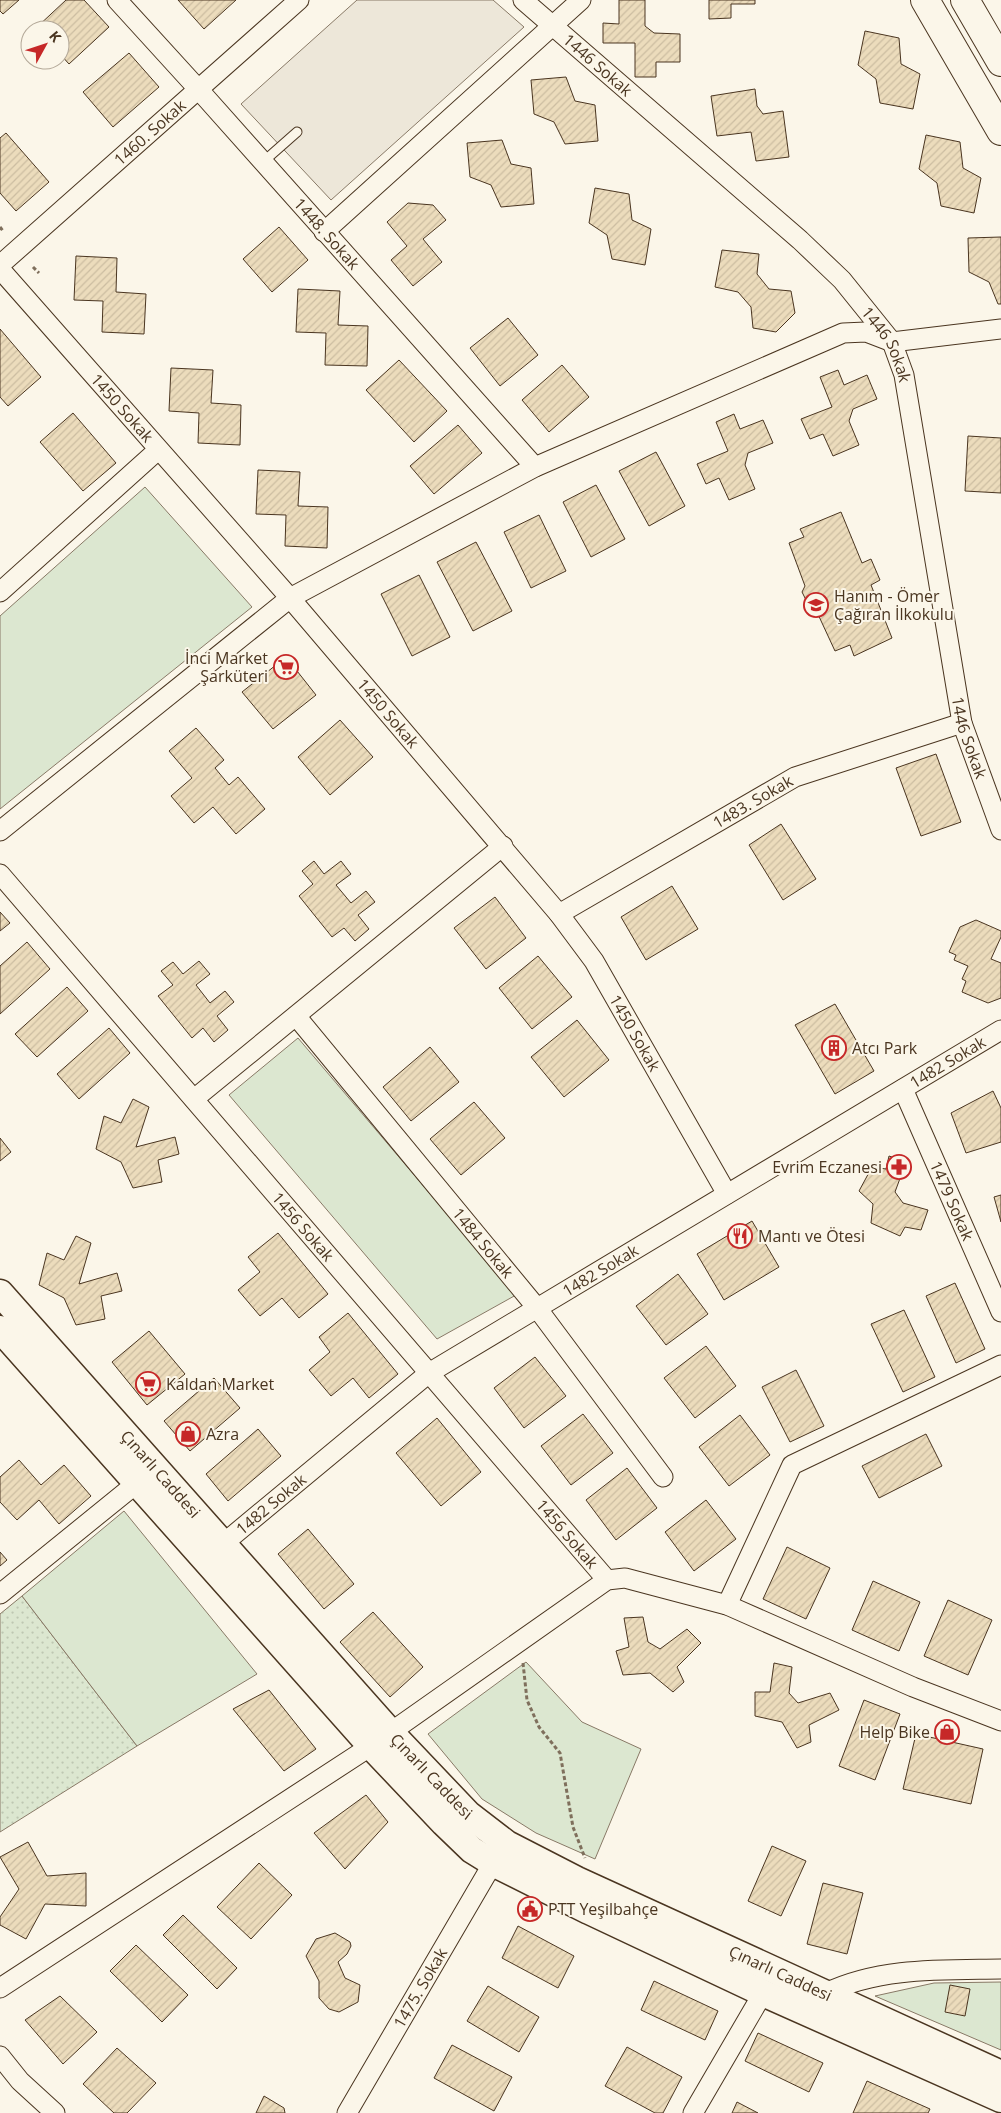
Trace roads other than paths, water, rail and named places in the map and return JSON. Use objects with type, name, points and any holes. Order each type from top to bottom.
[{"type":"main road","points":[[925,0],[1001,131]]},
{"type":"main road","points":[[965,0],[1001,62]]},
{"type":"main road","name":"Çınarlı Caddesi","points":[[0,1292],[224,1544],[381,1739],[444,1823],[472,1850],[493,1863],[763,1993],[1001,2099]]},
{"type":"main road","name":"Çınarlı Caddesi","points":[[3,1338],[137,1483],[381,1739],[468,1814],[507,1844],[577,1880],[1001,2074]]},
{"type":"street","name":"1448. Sokak","points":[[117,0],[535,467]]},
{"type":"street","name":"1460. Sokak","points":[[0,267],[299,0]]},
{"type":"street","name":"1446 Sokak","points":[[523,0],[800,240],[842,280],[892,342],[904,375],[962,723],[1001,830]]},
{"type":"street","points":[[324,232],[581,0]]},
{"type":"street","name":"1450 Sokak","points":[[0,267],[158,450],[290,598],[559,914],[594,961],[726,1194]]},
{"type":"street","points":[[0,831],[290,598],[535,467],[843,333],[866,332],[892,342],[1001,329]]},
{"type":"street","points":[[0,592],[158,450]]},
{"type":"street","name":"1483. Sokak","points":[[559,914],[796,777],[962,723]]},
{"type":"street","points":[[194,1099],[503,846]]},
{"type":"street","name":"1456 Sokak","points":[[0,874],[607,1580]]},
{"type":"street","name":"1484 Sokak","points":[[296,1016],[537,1308],[662,1477]]},
{"type":"street","name":"1482 Sokak","points":[[224,1544],[429,1373],[1001,1030]]},
{"type":"street","name":"1479 Sokak","points":[[903,1089],[1001,1312]]},
{"type":"street","points":[[727,1605],[792,1465],[1001,1365]]},
{"type":"street","points":[[0,1594],[137,1483]]},
{"type":"street","points":[[0,1988],[381,1739],[607,1580],[625,1578],[727,1605],[913,1687],[1001,1721]]},
{"type":"street","name":"1475. Sokak","points":[[347,2113],[493,1863]]},
{"type":"street","points":[[826,1994],[846,1984],[880,1974],[1001,1969]]},
{"type":"street","points":[[693,2113],[763,1993]]},
{"type":"street","points":[[0,2056],[20,2081],[54,2113]]},
{"type":"lane","points":[[263,162],[296,132]]},
{"type":"place","name":"Hanım - Ömer Çağıran İlkokulu","points":[[816,605]]},
{"type":"place","name":"İnci Market Şarküteri","points":[[286,667]]},
{"type":"place","name":"Atcı Park","points":[[834,1048]]},
{"type":"place","name":"Evrim Eczanesi","points":[[899,1167]]},
{"type":"place","name":"Mantı ve Ötesi","points":[[740,1236]]},
{"type":"place","name":"Kaldan Market","points":[[148,1384]]},
{"type":"place","name":"Azra","points":[[188,1434]]},
{"type":"place","name":"Help Bike","points":[[947,1732]]},
{"type":"place","name":"PTT Yeşilbahçe","points":[[530,1909]]}]
